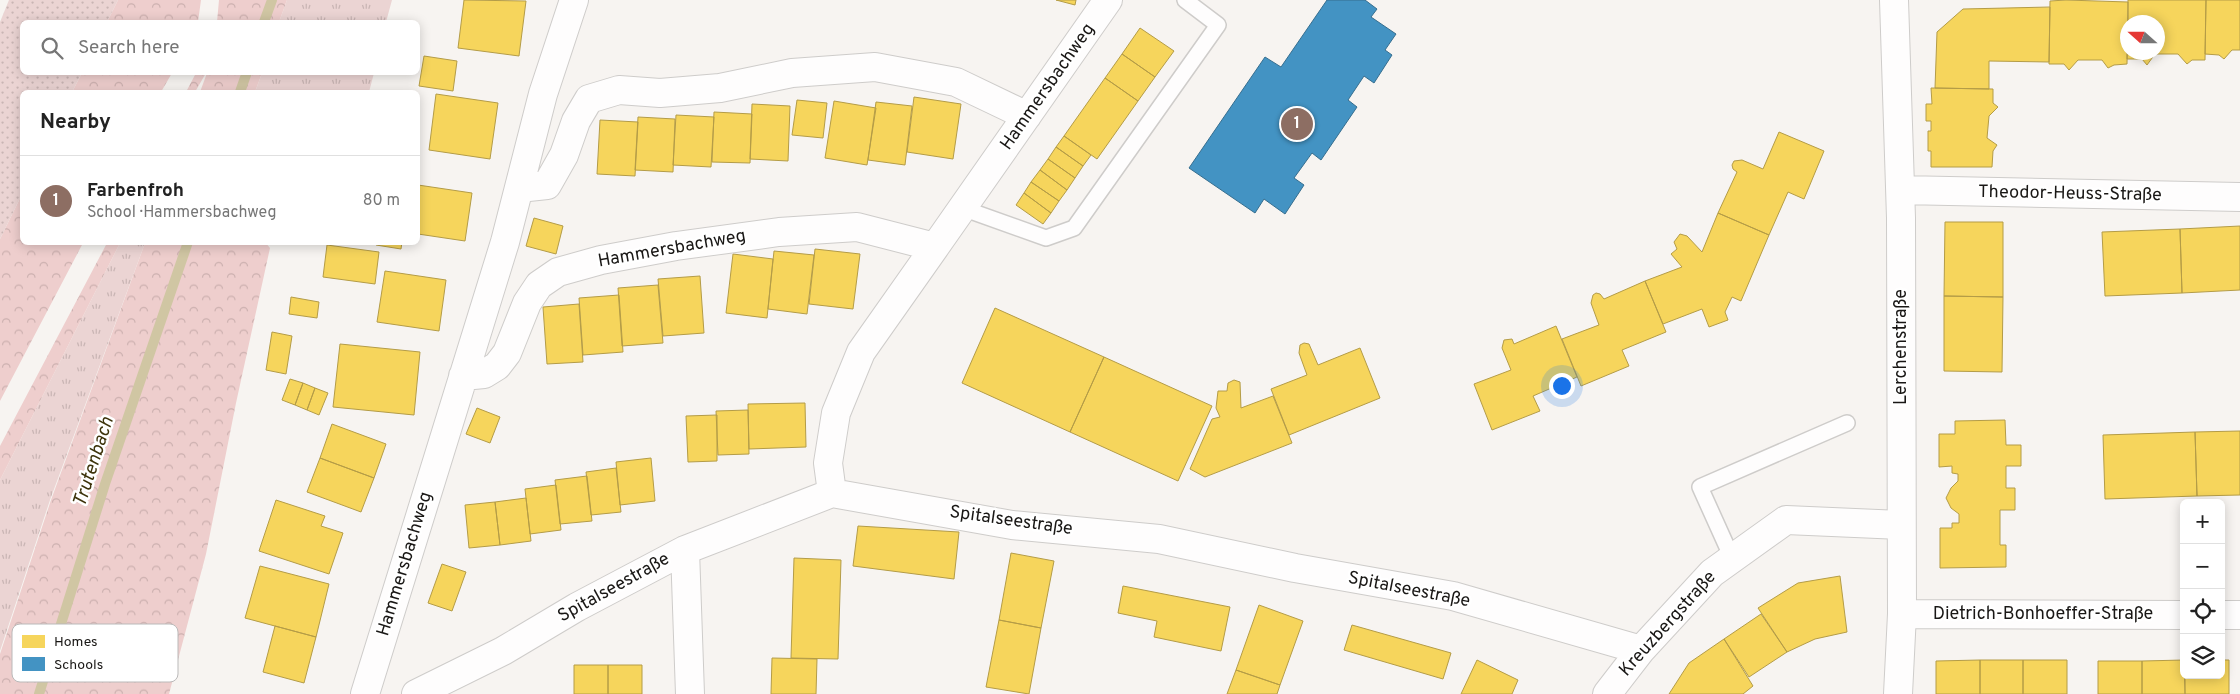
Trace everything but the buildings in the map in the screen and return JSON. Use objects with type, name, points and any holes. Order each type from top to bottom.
[{"type":"street","name":"Hammersbachweg","points":[[365,694],[505,242],[543,94],[574,0]]},
{"type":"street","name":"Hammersbachweg","points":[[832,493],[828,463],[836,413],[861,352],[1108,0]]},
{"type":"street","name":"Lerchenstraße","points":[[1894,0],[1900,190],[1902,614],[1898,694]]},
{"type":"street","points":[[519,188],[547,185],[564,155],[576,121],[589,100],[619,90],[660,93],[720,88],[792,73],[874,67],[956,82],[1027,116]]},
{"type":"street","name":"Theodor-Heuss-Straße","points":[[1900,190],[2240,197]]},
{"type":"street","name":"Hammersbachweg","points":[[463,376],[484,374],[497,366],[507,353],[527,303],[539,285],[558,272],[601,260],[676,246],[779,232],[856,227],[935,247]]},
{"type":"street","name":"Spitalseestraße","points":[[416,694],[503,651],[576,607],[685,550],[832,493],[1012,525],[1159,539],[1295,568],[1453,596],[1641,650]]},
{"type":"street","name":"Kreuzbergstraße","points":[[1607,694],[1641,650],[1712,573],[1786,520],[1901,525]]},
{"type":"street","points":[[685,550],[690,694]]},
{"type":"street","name":"Dietrich-Bonhoeffer-Straße","points":[[1902,614],[2180,615]]},
{"type":"street","points":[[2225,615],[2240,615]]},
{"type":"lane","points":[[962,208],[1046,238],[1074,228],[1218,24],[1185,0]]},
{"type":"lane","points":[[1732,558],[1700,487],[1847,423]]},
{"type":"green space","points":[[9,0],[118,0],[108,20],[20,20],[20,75],[81,75],[73,90],[20,90],[20,198],[0,239],[0,22]]},
{"type":"green space","points":[[118,0],[201,0],[198,20],[108,20]]},
{"type":"green space","points":[[219,0],[287,0],[280,20],[217,20]]},
{"type":"green space","points":[[287,0],[392,0],[387,20],[280,20]]},
{"type":"green space","points":[[81,75],[171,75],[162,90],[73,90]]},
{"type":"green space","points":[[195,75],[205,75],[196,90],[187,90]]},
{"type":"green space","points":[[206,75],[261,75],[256,90],[201,90]]},
{"type":"green space","points":[[261,75],[373,75],[370,90],[256,90]]},
{"type":"green space","points":[[20,198],[20,245],[82,245],[0,401],[0,239]]},
{"type":"green space","points":[[106,245],[119,245],[0,480],[0,446]]},
{"type":"green space","points":[[119,245],[144,245],[50,500],[0,651],[0,480]]},
{"type":"green space","points":[[144,245],[268,245],[270,248],[236,403],[206,554],[178,660],[178,624],[12,624],[12,682],[172,682],[169,694],[0,694],[0,654],[51,500]]},
{"type":"waterway","name":"Trutenbach","points":[[265,20],[272,0]]},
{"type":"waterway","name":"Trutenbach","points":[[241,90],[246,75]]},
{"type":"waterway","name":"Trutenbach","points":[[61,624],[105,484],[187,245]]},
{"type":"waterway","name":"Trutenbach","points":[[39,694],[43,682]]},
{"type":"place","name":"Farbenfroh","points":[[1297,124]]}]
